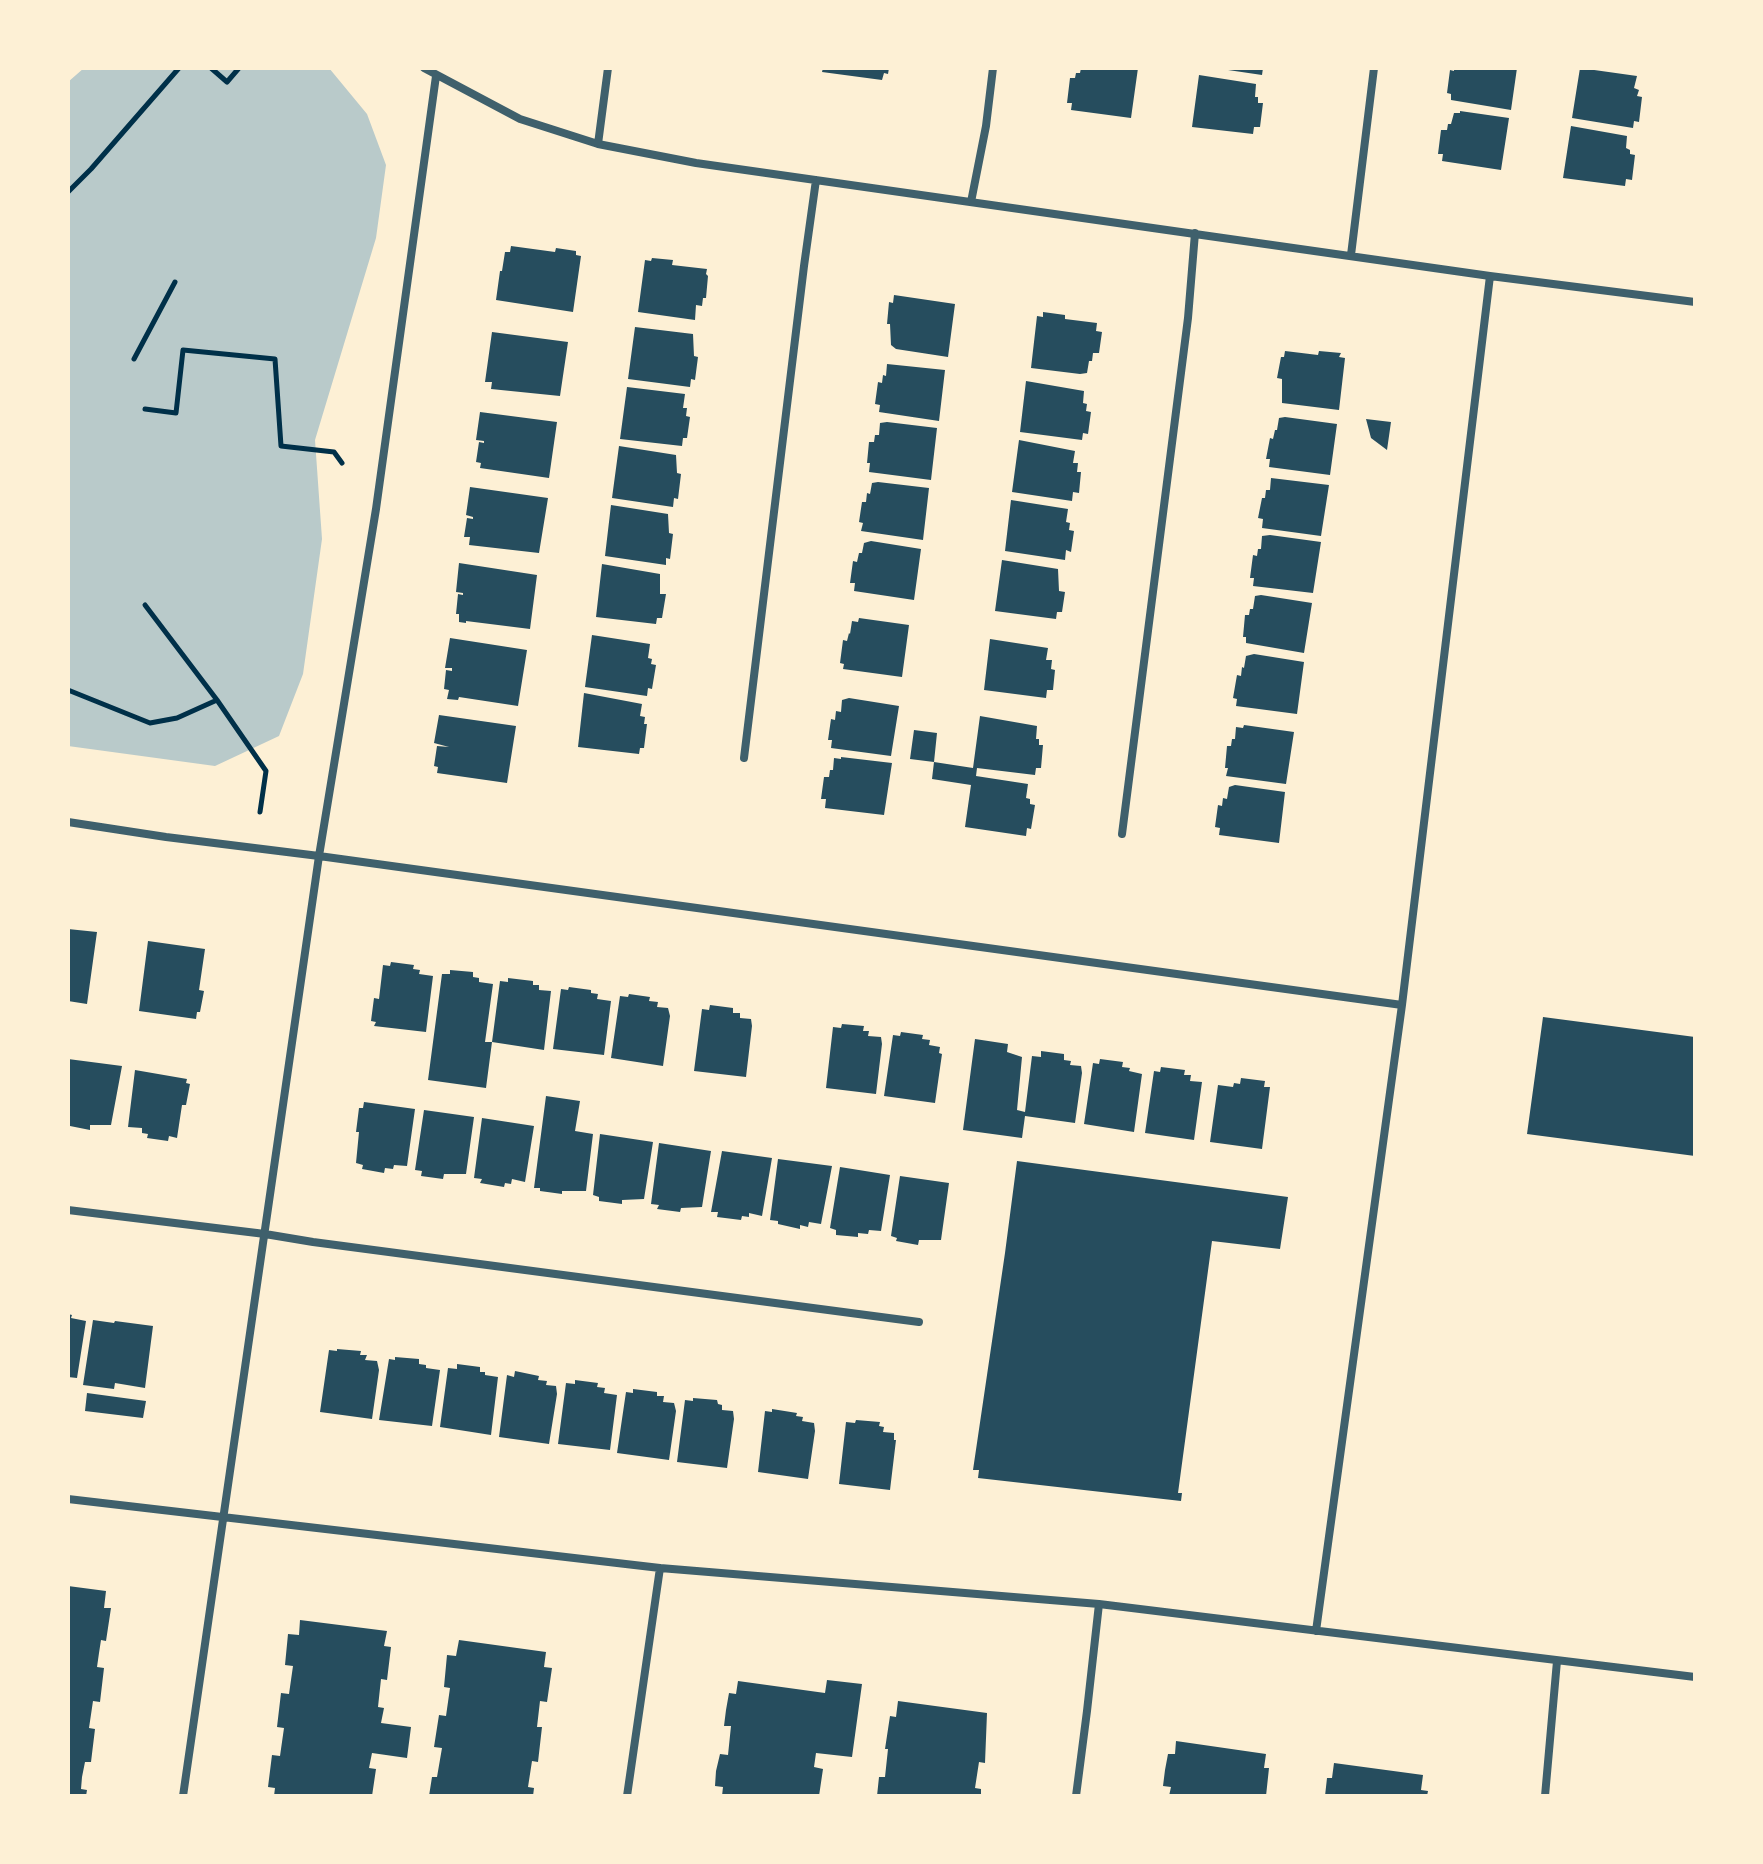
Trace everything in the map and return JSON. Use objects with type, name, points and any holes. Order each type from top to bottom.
[{"type":"street","points":[[424,68],[520,119],[598,144],[696,163],[1490,276],[1695,302]]},
{"type":"street","points":[[598,144],[608,68]]},
{"type":"street","points":[[971,202],[986,126],[993,68]]},
{"type":"street","points":[[1351,255],[1374,68]]},
{"type":"street","points":[[183,1796],[319,856],[376,509],[436,76]]},
{"type":"street","points":[[744,758],[816,180]]},
{"type":"street","points":[[1122,834],[1188,318],[1195,233]]},
{"type":"street","points":[[1316,1631],[1402,1005],[1490,276]]},
{"type":"street","points":[[68,822],[1402,1005]]},
{"type":"street","points":[[68,1210],[919,1322]]},
{"type":"street","points":[[68,1499],[660,1568],[1099,1604],[1695,1677]]},
{"type":"street","points":[[627,1796],[660,1568]]},
{"type":"street","points":[[1076,1796],[1099,1604]]},
{"type":"street","points":[[1545,1796],[1557,1661]]},
{"type":"path","points":[[68,192],[179,68]]},
{"type":"path","points":[[211,68],[227,82],[239,68]]},
{"type":"path","points":[[134,359],[175,282]]},
{"type":"path","points":[[145,409],[176,413],[183,350],[275,359],[281,446],[334,452],[376,509]]},
{"type":"path","points":[[145,605],[266,771],[254,848]]},
{"type":"path","points":[[68,690],[150,723],[177,718],[217,700]]},
{"type":"shaded area","points":[[84,68],[329,68],[367,114],[386,165],[376,238],[315,440],[322,539],[303,674],[279,736],[215,766],[68,746],[68,82]]},
{"type":"building","points":[[823,68],[889,68],[882,80],[822,72]]},
{"type":"building","points":[[1081,68],[1138,68],[1131,118],[1071,110],[1072,103],[1067,103],[1070,78],[1075,78]]},
{"type":"building","points":[[1228,68],[1263,68],[1262,75]]},
{"type":"building","points":[[1454,68],[1517,68],[1511,110],[1451,100],[1451,94],[1447,93],[1450,70],[1454,71]]},
{"type":"building","points":[[1580,68],[1637,76],[1634,88],[1639,90],[1637,96],[1642,97],[1639,122],[1634,121],[1633,128],[1572,118]]},
{"type":"building","points":[[1199,75],[1256,84],[1255,97],[1258,97],[1258,103],[1263,103],[1260,127],[1254,127],[1253,134],[1192,127]]},
{"type":"building","points":[[1460,111],[1509,118],[1501,170],[1442,161],[1443,154],[1438,154],[1441,130],[1447,130],[1454,113]]},
{"type":"building","points":[[1571,126],[1627,136],[1626,148],[1635,155],[1632,180],[1626,179],[1625,186],[1563,178]]},
{"type":"building","points":[[511,246],[555,252],[556,248],[576,251],[576,255],[581,256],[573,312],[496,300],[505,252],[510,252]]},
{"type":"building","points":[[652,258],[673,260],[672,265],[707,269],[706,298],[703,298],[702,306],[696,305],[695,320],[638,312],[645,260],[651,261]]},
{"type":"building","points":[[894,295],[955,304],[948,357],[896,349],[891,345],[890,324],[887,324],[889,302],[893,303]]},
{"type":"building","points":[[1043,312],[1065,315],[1065,319],[1097,323],[1096,331],[1102,332],[1099,353],[1093,353],[1087,373],[1031,368],[1037,316],[1043,317]]},
{"type":"building","points":[[635,327],[693,334],[694,356],[698,357],[695,380],[691,379],[690,387],[628,379]]},
{"type":"building","points":[[492,332],[568,342],[560,396],[491,389],[492,382],[485,382]]},
{"type":"building","points":[[1285,351],[1318,355],[1319,351],[1341,353],[1339,357],[1345,358],[1339,410],[1282,403],[1282,379],[1277,378]]},
{"type":"building","points":[[887,364],[945,370],[939,421],[879,412],[880,405],[875,404],[878,382],[882,383],[883,375],[886,376]]},
{"type":"building","points":[[1026,381],[1084,391],[1083,403],[1087,404],[1086,411],[1091,412],[1088,434],[1083,433],[1082,440],[1020,432]]},
{"type":"building","points":[[627,387],[685,394],[683,408],[687,408],[686,416],[690,417],[687,438],[683,438],[682,446],[620,439]]},
{"type":"building","points":[[480,412],[557,422],[549,478],[480,468],[481,463],[476,462],[479,442],[484,441],[476,440]]},
{"type":"building","points":[[1279,418],[1337,424],[1330,475],[1269,467],[1270,459],[1266,459],[1270,438],[1273,439]]},
{"type":"building","points":[[1366,419],[1391,422],[1387,450],[1371,438]]},
{"type":"building","points":[[880,423],[937,428],[931,480],[869,472],[869,442],[874,442],[875,435],[879,435]]},
{"type":"building","points":[[1019,440],[1075,451],[1073,463],[1078,463],[1077,472],[1081,472],[1079,493],[1073,492],[1072,501],[1012,492]]},
{"type":"building","points":[[619,446],[676,455],[677,473],[681,474],[678,499],[674,498],[673,507],[612,498]]},
{"type":"building","points":[[1271,478],[1329,485],[1321,536],[1262,528],[1263,519],[1258,518],[1262,498],[1265,498],[1266,490],[1270,490]]},
{"type":"building","points":[[872,483],[929,488],[923,540],[861,531],[862,502],[866,502]]},
{"type":"building","points":[[470,487],[548,498],[539,553],[469,545],[470,537],[464,537],[467,518],[473,519],[466,515]]},
{"type":"building","points":[[1011,500],[1068,509],[1066,522],[1070,523],[1069,530],[1074,531],[1071,552],[1066,550],[1065,560],[1005,551]]},
{"type":"building","points":[[611,505],[668,514],[669,533],[673,534],[670,559],[666,558],[666,565],[605,556]]},
{"type":"building","points":[[1262,536],[1321,542],[1313,593],[1253,586],[1254,578],[1250,578],[1253,555],[1257,556],[1258,549],[1261,549]]},
{"type":"building","points":[[871,541],[921,549],[914,600],[854,591],[855,583],[850,583],[853,561],[857,562],[864,543]]},
{"type":"building","points":[[1002,560],[1058,569],[1059,591],[1065,592],[1062,612],[1057,612],[1056,619],[995,611]]},
{"type":"building","points":[[459,563],[537,575],[530,629],[459,622],[459,614],[456,614],[458,594],[463,593],[456,592]]},
{"type":"building","points":[[602,564],[660,574],[660,594],[666,594],[662,618],[657,618],[656,624],[596,617]]},
{"type":"building","points":[[1255,596],[1312,603],[1304,653],[1246,643],[1246,637],[1243,637],[1245,615],[1253,609]]},
{"type":"building","points":[[859,618],[909,625],[902,677],[843,669],[844,664],[840,663],[843,640],[847,641],[852,621],[858,622]]},
{"type":"building","points":[[592,635],[650,644],[648,658],[652,659],[651,664],[656,665],[652,689],[648,688],[647,696],[585,687]]},
{"type":"building","points":[[450,638],[527,650],[518,706],[459,697],[458,700],[447,699],[449,690],[444,689],[446,670],[452,671],[452,668],[445,668]]},
{"type":"building","points":[[990,639],[1048,648],[1046,660],[1052,660],[1051,669],[1055,670],[1053,690],[1047,690],[1046,698],[984,690]]},
{"type":"building","points":[[1254,654],[1304,662],[1297,714],[1236,706],[1237,699],[1233,698],[1237,675],[1241,676],[1246,656]]},
{"type":"building","points":[[584,693],[642,704],[640,716],[645,717],[644,724],[647,724],[644,748],[640,748],[639,754],[578,747]]},
{"type":"building","points":[[849,698],[899,706],[891,756],[831,748],[832,740],[828,740],[831,719],[835,720],[836,711],[841,712],[842,700]]},
{"type":"building","points":[[439,715],[516,726],[507,783],[437,773],[438,767],[434,766],[437,746],[449,747],[434,743]]},
{"type":"building","points":[[980,716],[1037,726],[1036,739],[1039,739],[1039,745],[1043,745],[1041,768],[1036,768],[1035,775],[977,768],[976,776],[1028,784],[1026,798],[1035,805],[1031,829],[1027,828],[1026,836],[965,827],[971,785],[932,779],[934,762],[973,768]]},
{"type":"building","points":[[1244,725],[1294,732],[1286,784],[1226,776],[1227,746],[1231,746],[1232,739],[1235,739],[1236,727],[1243,728]]},
{"type":"building","points":[[914,730],[937,733],[934,762],[910,759]]},
{"type":"building","points":[[834,758],[892,763],[884,815],[825,808],[826,799],[821,799],[824,777],[829,777],[830,770],[833,770]]},
{"type":"building","points":[[1235,785],[1285,792],[1279,843],[1219,835],[1220,828],[1215,827],[1218,805],[1222,806],[1229,787]]},
{"type":"building","points":[[68,929],[97,932],[87,1004],[68,1001]]},
{"type":"building","points":[[148,941],[205,949],[199,990],[204,991],[196,1019],[139,1011]]},
{"type":"building","points":[[391,962],[414,965],[413,969],[420,970],[419,974],[433,976],[426,1032],[374,1026],[376,1022],[371,1021],[374,998],[379,999],[383,965],[390,966]]},
{"type":"building","points":[[450,970],[473,972],[473,977],[479,978],[479,982],[493,984],[485,1042],[492,1042],[486,1088],[428,1080],[442,974],[450,974]]},
{"type":"building","points":[[508,978],[533,981],[533,985],[539,985],[539,990],[551,991],[544,1050],[492,1042],[500,981],[508,982]]},
{"type":"building","points":[[569,987],[591,990],[591,993],[598,994],[597,999],[611,1001],[604,1055],[553,1049],[561,989],[568,990]]},
{"type":"building","points":[[629,994],[650,997],[649,1001],[658,1002],[657,1007],[668,1008],[670,1016],[663,1066],[611,1058],[620,996],[628,997]]},
{"type":"building","points":[[710,1005],[733,1008],[733,1013],[740,1013],[740,1018],[751,1019],[746,1077],[694,1071],[702,1009],[709,1010]]},
{"type":"building","points":[[1543,1017],[1695,1037],[1695,1156],[1527,1134]]},
{"type":"building","points":[[842,1024],[864,1026],[863,1031],[869,1031],[868,1036],[881,1037],[876,1094],[826,1088],[833,1027],[841,1028]]},
{"type":"building","points":[[901,1032],[923,1035],[922,1039],[930,1040],[929,1045],[940,1047],[939,1053],[942,1054],[935,1103],[884,1096],[893,1035],[900,1036]]},
{"type":"building","points":[[975,1039],[1008,1044],[1007,1052],[1022,1057],[1017,1110],[1025,1112],[1032,1056],[1041,1057],[1041,1051],[1064,1054],[1064,1060],[1071,1061],[1070,1065],[1081,1066],[1075,1123],[1025,1116],[1022,1138],[963,1130]]},
{"type":"building","points":[[68,1059],[122,1066],[111,1125],[90,1125],[90,1130],[68,1123]]},
{"type":"building","points":[[1100,1059],[1123,1062],[1122,1067],[1142,1074],[1134,1132],[1084,1124],[1093,1063],[1099,1064]]},
{"type":"building","points":[[1161,1067],[1185,1070],[1184,1075],[1191,1075],[1190,1081],[1202,1082],[1194,1140],[1145,1133],[1154,1071],[1160,1072]]},
{"type":"building","points":[[135,1070],[187,1079],[186,1083],[190,1084],[186,1105],[182,1105],[177,1138],[169,1136],[168,1141],[147,1138],[148,1134],[142,1133],[142,1128],[128,1127]]},
{"type":"building","points":[[1241,1078],[1265,1081],[1264,1087],[1270,1087],[1262,1149],[1210,1142],[1218,1085],[1233,1087],[1234,1083],[1240,1084]]},
{"type":"building","points":[[546,1096],[580,1101],[575,1131],[593,1134],[586,1191],[562,1191],[562,1194],[534,1188]]},
{"type":"building","points":[[364,1102],[415,1109],[407,1166],[394,1165],[393,1169],[385,1168],[384,1173],[362,1169],[363,1165],[356,1163],[359,1108],[363,1108]]},
{"type":"building","points":[[424,1110],[474,1117],[466,1174],[444,1174],[443,1179],[421,1176],[422,1171],[415,1170]]},
{"type":"building","points":[[482,1118],[534,1126],[525,1182],[512,1179],[511,1184],[505,1183],[504,1187],[480,1183],[482,1179],[474,1178]]},
{"type":"building","points":[[600,1134],[653,1142],[644,1199],[622,1200],[622,1204],[599,1201],[599,1197],[593,1195]]},
{"type":"building","points":[[659,1143],[711,1151],[702,1207],[681,1208],[680,1212],[657,1209],[659,1205],[651,1204]]},
{"type":"building","points":[[722,1151],[772,1158],[762,1216],[749,1213],[749,1217],[742,1216],[741,1220],[717,1217],[718,1212],[711,1212]]},
{"type":"building","points":[[778,1159],[832,1166],[821,1224],[809,1222],[808,1227],[800,1225],[800,1229],[770,1220]]},
{"type":"building","points":[[1017,1161],[1288,1197],[1280,1249],[1212,1241],[1178,1493],[1182,1493],[1181,1501],[978,1478],[979,1470],[973,1470]]},
{"type":"building","points":[[840,1167],[890,1175],[881,1231],[869,1230],[868,1234],[858,1233],[858,1237],[836,1235],[836,1230],[830,1228]]},
{"type":"building","points":[[900,1176],[949,1183],[941,1240],[919,1240],[918,1245],[896,1241],[897,1238],[891,1236]]},
{"type":"building","points":[[68,1314],[72,1315],[71,1318],[86,1321],[77,1378],[68,1377]]},
{"type":"building","points":[[93,1320],[153,1326],[145,1388],[115,1383],[114,1389],[83,1385]]},
{"type":"building","points":[[329,1350],[361,1351],[360,1355],[367,1355],[365,1360],[377,1361],[379,1370],[372,1419],[320,1412]]},
{"type":"building","points":[[395,1357],[419,1359],[419,1364],[426,1365],[426,1368],[440,1370],[432,1426],[379,1420],[389,1359],[395,1360]]},
{"type":"building","points":[[457,1364],[480,1367],[480,1372],[485,1372],[485,1375],[498,1377],[491,1435],[440,1427],[448,1368],[457,1369]]},
{"type":"building","points":[[515,1371],[539,1376],[538,1380],[547,1381],[546,1385],[556,1386],[549,1444],[499,1437],[507,1375],[514,1377]]},
{"type":"building","points":[[575,1380],[598,1383],[597,1387],[605,1388],[604,1393],[617,1395],[610,1450],[558,1444],[566,1383],[575,1384]]},
{"type":"building","points":[[633,1389],[657,1392],[657,1396],[664,1396],[663,1402],[674,1403],[676,1411],[669,1460],[617,1453],[626,1392],[633,1393]]},
{"type":"building","points":[[87,1393],[146,1401],[143,1418],[85,1411]]},
{"type":"building","points":[[693,1398],[717,1400],[722,1410],[733,1411],[727,1468],[677,1462],[685,1400],[693,1401]]},
{"type":"building","points":[[772,1409],[797,1413],[796,1416],[803,1417],[802,1421],[814,1423],[808,1479],[758,1472],[765,1411],[772,1412]]},
{"type":"building","points":[[856,1420],[880,1422],[883,1432],[894,1433],[896,1440],[890,1490],[839,1484],[846,1422],[855,1423]]},
{"type":"building","points":[[68,1586],[106,1591],[104,1608],[111,1608],[106,1641],[101,1640],[97,1667],[104,1668],[100,1702],[93,1701],[89,1728],[95,1729],[91,1762],[85,1762],[82,1777],[81,1789],[87,1790],[86,1796],[68,1796]]},
{"type":"building","points":[[300,1620],[387,1631],[384,1646],[391,1647],[387,1680],[381,1679],[378,1707],[384,1708],[381,1723],[411,1727],[407,1758],[372,1753],[369,1768],[376,1769],[372,1796],[274,1796],[275,1788],[268,1787],[272,1755],[280,1756],[284,1728],[277,1727],[281,1693],[289,1694],[293,1666],[285,1665],[288,1634],[299,1635]]},
{"type":"building","points":[[459,1640],[546,1652],[544,1667],[552,1668],[547,1702],[540,1701],[537,1727],[542,1727],[538,1762],[532,1761],[528,1787],[534,1788],[533,1796],[429,1796],[432,1777],[437,1777],[442,1748],[434,1747],[439,1715],[446,1716],[450,1688],[444,1687],[447,1655],[456,1656]]},
{"type":"building","points":[[827,1680],[862,1684],[852,1757],[816,1753],[814,1767],[823,1769],[819,1796],[722,1796],[723,1787],[715,1786],[716,1771],[720,1754],[728,1755],[731,1726],[724,1726],[726,1710],[729,1693],[736,1694],[738,1681],[825,1693]]},
{"type":"building","points":[[898,1701],[987,1713],[985,1763],[979,1762],[975,1788],[981,1789],[981,1796],[877,1796],[879,1777],[885,1777],[890,1716],[896,1717]]},
{"type":"building","points":[[1176,1741],[1266,1754],[1264,1768],[1269,1768],[1266,1796],[1169,1796],[1171,1787],[1163,1786],[1165,1770],[1168,1754],[1175,1754]]},
{"type":"building","points":[[1334,1763],[1423,1775],[1421,1790],[1428,1791],[1427,1796],[1325,1796],[1327,1778],[1332,1778]]}]
